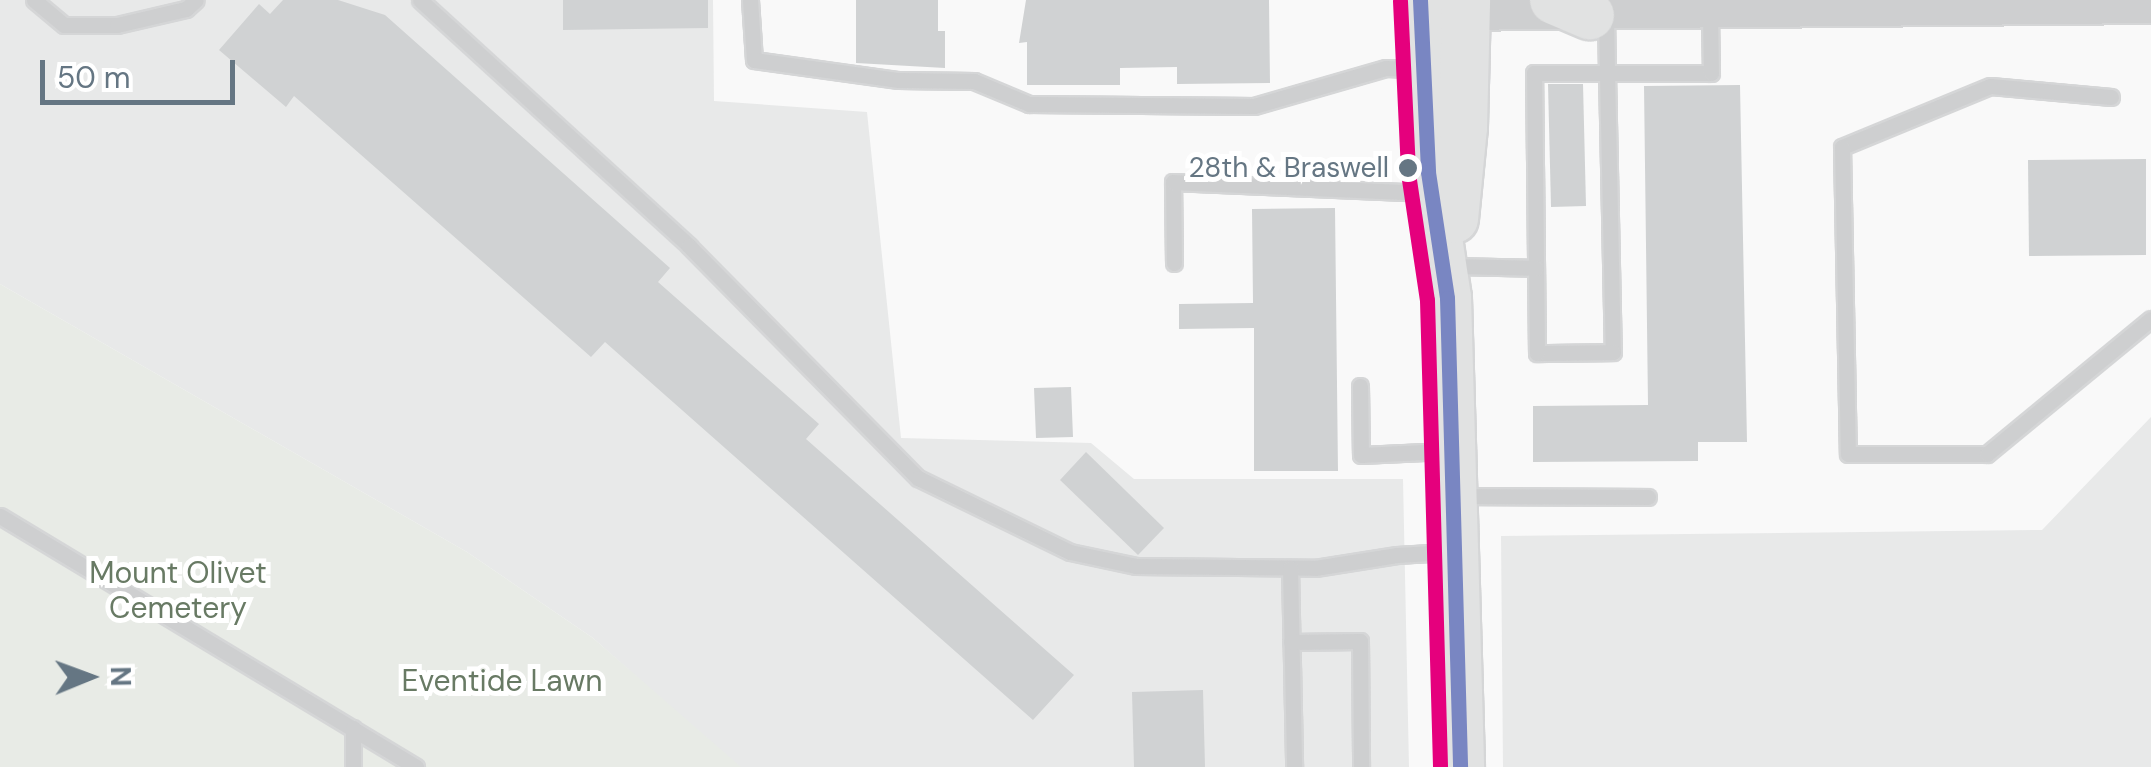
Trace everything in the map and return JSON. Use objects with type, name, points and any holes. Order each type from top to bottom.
[{"type":"main road","points":[[1443,7],[1424,70],[1430,193],[1448,282]]},
{"type":"main road","points":[[1443,7],[1463,126],[1448,282],[1460,767]]},
{"type":"street","points":[[1443,7],[1660,7],[1710,14],[1851,6],[2151,8]]},
{"type":"lane","points":[[34,0],[64,26],[116,25],[186,9],[196,0]]},
{"type":"lane","points":[[420,0],[690,246],[918,478],[1070,552],[1136,566],[1290,568],[1456,552]]},
{"type":"lane","points":[[750,0],[754,60],[899,80],[974,81],[1029,104],[1254,106],[1386,68],[1424,70]]},
{"type":"lane","points":[[1583,10],[1607,74],[1613,352],[1536,354],[1534,73],[1607,74],[1711,73],[1710,14]]},
{"type":"lane","points":[[2110,98],[1990,86],[1842,147],[1848,454],[1987,454],[2151,319]]},
{"type":"lane","points":[[1174,263],[1172,182],[1430,193]]},
{"type":"lane","points":[[1448,282],[1536,268]]},
{"type":"lane","points":[[1360,386],[1361,455],[1455,473],[1648,497]]},
{"type":"lane","points":[[0,516],[416,767]]},
{"type":"lane","points":[[1290,568],[1294,767]]},
{"type":"lane","points":[[1291,642],[1360,641],[1361,767]]},
{"type":"lane","points":[[353,728],[353,767]]},
{"type":"shaded area","points":[[0,0],[713,0],[714,101],[867,112],[901,438],[1091,443],[1134,479],[1403,479],[1409,767],[738,767],[593,638],[467,552],[0,284]]},
{"type":"shaded area","points":[[2151,417],[2151,767],[1503,767],[1501,536],[2042,530]]},
{"type":"green space","name":"Mount Olivet Cemetery","points":[[0,284],[467,552],[593,638],[741,767],[0,767]]},
{"type":"building","points":[[283,0],[338,0],[385,15],[670,268],[658,282],[819,424],[806,439],[1074,675],[1033,720],[605,342],[591,357],[294,96],[286,107],[219,50],[259,4],[270,14]]},
{"type":"building","points":[[563,0],[708,0],[708,28],[563,30]]},
{"type":"building","points":[[856,0],[938,0],[938,31],[945,31],[945,68],[856,63]]},
{"type":"building","points":[[1026,0],[1269,0],[1270,83],[1177,84],[1177,67],[1120,68],[1120,85],[1027,85],[1027,42],[1019,43]]},
{"type":"building","points":[[1548,84],[1583,84],[1586,206],[1551,207]]},
{"type":"building","points":[[1740,85],[1747,442],[1698,442],[1698,461],[1533,462],[1533,406],[1648,405],[1644,86]]},
{"type":"building","points":[[2146,159],[2146,255],[2029,256],[2028,160]]},
{"type":"building","points":[[1335,208],[1338,471],[1254,471],[1254,328],[1179,329],[1179,304],[1253,303],[1252,209]]},
{"type":"building","points":[[1071,387],[1073,437],[1036,438],[1034,388]]},
{"type":"building","points":[[1086,452],[1164,528],[1138,555],[1060,480]]},
{"type":"building","points":[[1203,690],[1205,767],[1134,767],[1132,692]]},
{"type":"transit line","points":[[1420,0],[1428,172],[1447,298],[1460,767]]},
{"type":"transit line","points":[[1400,1],[1408,173],[1427,300],[1440,767]]},
{"type":"place","name":"28th & Braswell","points":[[1408,168]]},
{"type":"park label","name":"Eventide Lawn","points":[[502,681]]}]
